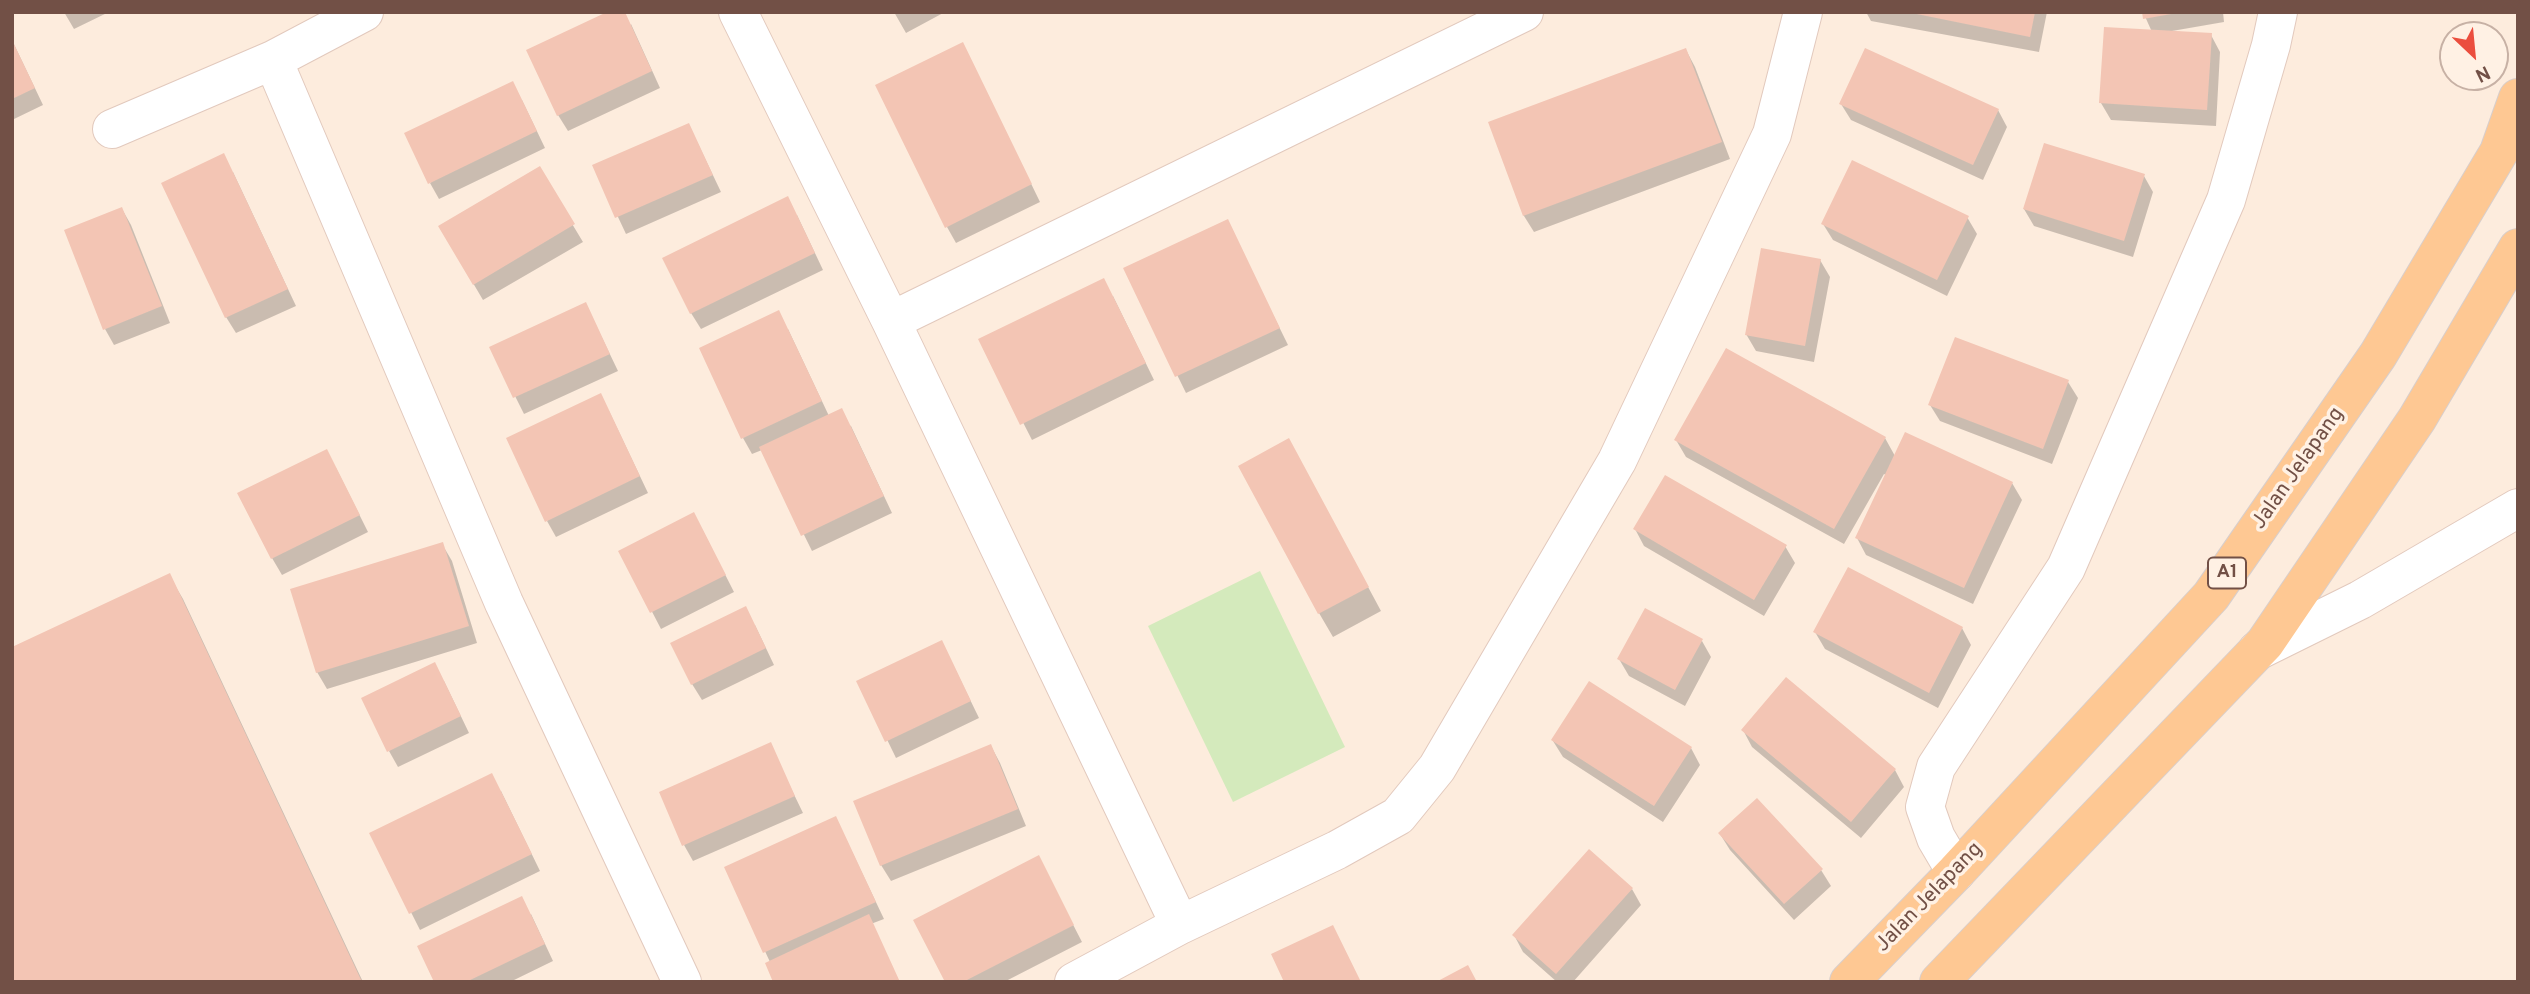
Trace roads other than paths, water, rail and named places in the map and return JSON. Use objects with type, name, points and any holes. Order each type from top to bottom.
[{"type":"main road","name":"Jalan Jelapang","points":[[1849,982],[1956,872],[2211,596],[2378,355],[2498,152],[2518,98]]},
{"type":"main road","points":[[1955,976],[2265,643],[2417,419],[2518,248]]},
{"type":"street","points":[[112,129],[273,60],[364,12]]},
{"type":"street","points":[[738,12],[891,321],[1180,925]]},
{"type":"street","points":[[891,321],[1524,12]]},
{"type":"street","points":[[1074,982],[1180,925],[1337,850],[1398,816],[1437,768],[1617,461],[1772,134],[1803,12]]},
{"type":"street","points":[[1956,872],[1936,838],[1926,807],[1936,767],[2066,568],[2226,200],[2277,12]]},
{"type":"street","points":[[273,60],[504,603],[682,982]]},
{"type":"street","points":[[2257,650],[2360,600],[2518,508]]}]
